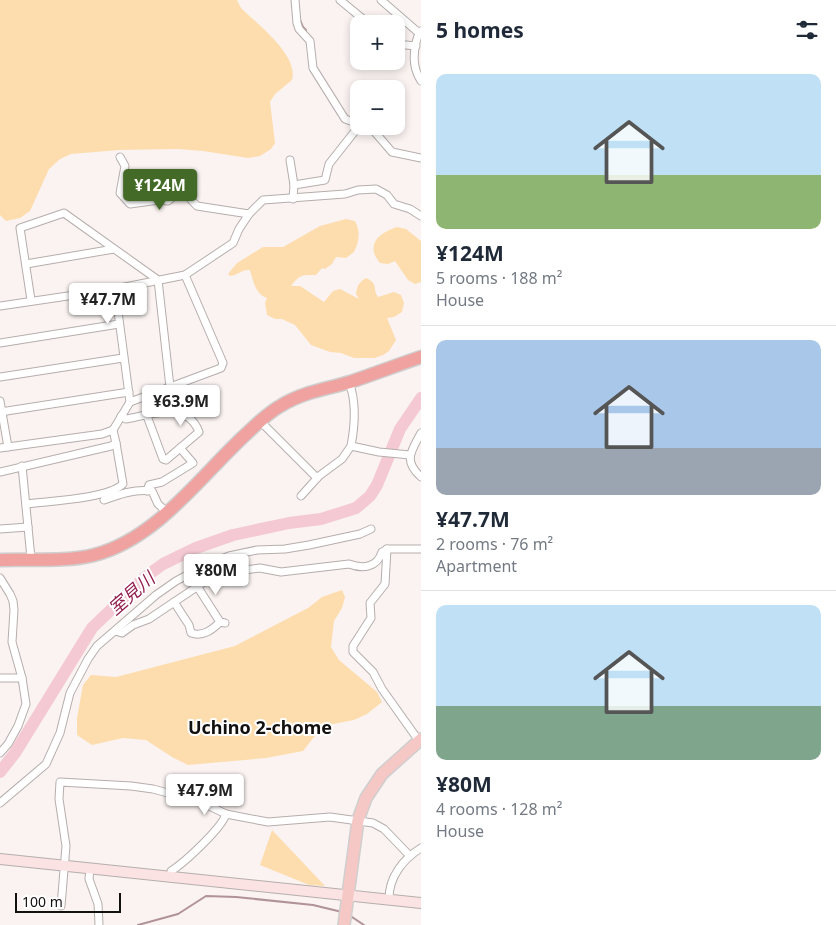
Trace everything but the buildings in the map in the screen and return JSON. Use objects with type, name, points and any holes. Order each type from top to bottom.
[{"type":"highway","points":[[0,560],[77,558],[110,550],[138,536],[167,512],[260,421],[282,405],[303,394],[349,382],[421,357]]},
{"type":"main road","points":[[346,924],[347,895],[358,820],[366,798],[382,774],[420,740]]},
{"type":"street","points":[[295,0],[296,23],[310,41],[313,68],[345,119],[350,121]]},
{"type":"street","points":[[340,0],[358,15]]},
{"type":"street","points":[[381,0],[420,32],[416,46],[421,81]]},
{"type":"street","points":[[405,45],[416,46]]},
{"type":"street","points":[[294,185],[325,180],[329,164],[351,135]]},
{"type":"street","points":[[377,135],[392,152],[421,158]]},
{"type":"street","points":[[120,157],[125,166],[120,193],[130,204],[159,200],[168,201],[182,190],[197,206],[249,214]]},
{"type":"street","points":[[290,160],[294,185],[293,199]]},
{"type":"street","points":[[0,306],[185,275],[233,243],[239,229],[249,214],[263,200],[345,194],[358,190],[376,189],[388,195],[394,204],[410,209],[421,216]]},
{"type":"street","points":[[31,300],[20,228],[64,213],[158,280],[170,387]]},
{"type":"street","points":[[26,264],[114,249]]},
{"type":"street","points":[[0,448],[102,434],[113,430],[130,402],[221,368],[223,363],[185,275]]},
{"type":"street","points":[[115,288],[130,402]]},
{"type":"street","points":[[0,343],[119,324]]},
{"type":"street","points":[[0,378],[124,358]]},
{"type":"street","points":[[301,496],[317,478],[342,460],[351,446],[355,419],[352,391],[349,382]]},
{"type":"street","points":[[1,412],[129,392]]},
{"type":"street","points":[[0,401],[8,447]]},
{"type":"street","points":[[121,416],[126,419],[168,411],[184,414],[197,426],[199,432],[166,460],[162,459],[147,416]]},
{"type":"street","points":[[260,421],[317,478]]},
{"type":"street","points":[[26,504],[100,495],[118,489],[123,484],[113,430]]},
{"type":"street","points":[[421,433],[410,455],[410,463],[421,477]]},
{"type":"street","points":[[0,472],[111,446],[116,443]]},
{"type":"street","points":[[351,446],[378,452],[410,455]]},
{"type":"street","points":[[147,491],[149,485],[162,482],[194,463],[180,448]]},
{"type":"street","points":[[22,466],[31,558]]},
{"type":"street","points":[[104,500],[125,492],[152,491],[158,504],[167,512]]},
{"type":"street","points":[[0,529],[28,527]]},
{"type":"street","points":[[0,803],[46,764],[60,733],[70,693],[97,646],[156,595],[176,581],[204,566],[229,556],[257,550],[309,546],[360,534],[371,529]]},
{"type":"street","points":[[115,631],[122,634],[133,625],[150,619],[197,586],[223,573],[260,568],[281,572],[348,564],[358,567],[370,566],[380,559],[382,552],[387,549],[421,549]]},
{"type":"street","points":[[387,549],[385,584],[370,603],[371,618],[353,646],[353,652],[373,672],[382,688],[420,740]]},
{"type":"street","points":[[0,578],[13,601],[12,642],[22,678],[26,704],[18,726],[8,744],[0,752]]},
{"type":"street","points":[[174,602],[189,625],[191,633],[195,635],[210,632],[222,622],[197,586]]},
{"type":"street","points":[[0,678],[22,678]]},
{"type":"street","points":[[61,906],[66,846],[59,799],[60,782],[153,789],[201,802],[226,814],[268,822],[330,817],[373,823],[384,829],[409,855]]},
{"type":"street","points":[[171,878],[171,870],[179,865],[218,828],[226,814]]},
{"type":"street","points":[[389,899],[389,893],[397,871],[409,855],[421,848]]},
{"type":"street","points":[[0,859],[421,903]]},
{"type":"street","points":[[90,868],[89,879],[98,904],[99,925]]},
{"type":"shaded area","points":[[0,0],[237,0],[241,8],[283,50],[292,70],[292,80],[275,94],[270,102],[275,143],[271,149],[260,156],[248,158],[178,149],[119,150],[71,154],[60,159],[49,169],[30,211],[20,218],[6,221],[0,215]]},
{"type":"shaded area","points":[[346,219],[355,221],[359,233],[354,252],[346,258],[336,257],[332,264],[325,269],[322,268],[316,275],[302,276],[291,286],[300,286],[324,302],[333,291],[340,289],[359,299],[356,294],[357,289],[366,278],[373,282],[378,297],[394,292],[401,295],[404,303],[402,312],[394,317],[387,318],[396,340],[389,351],[375,358],[354,358],[311,345],[295,325],[267,315],[265,303],[267,298],[257,290],[250,270],[230,276],[228,274],[237,263],[263,247],[283,247],[320,226]]},
{"type":"shaded area","points":[[397,227],[406,229],[421,241],[421,282],[415,284],[408,280],[395,261],[388,264],[380,263],[376,257],[374,245],[376,240],[379,236]]},
{"type":"shaded area","points":[[342,590],[345,597],[342,608],[334,621],[331,647],[339,660],[377,692],[382,702],[367,714],[354,720],[333,724],[314,737],[303,751],[266,758],[188,765],[146,740],[123,738],[92,745],[77,735],[77,718],[83,685],[91,675],[116,677],[235,646],[308,608],[322,597]]},
{"type":"shaded area","points":[[272,830],[325,886],[309,885],[260,865]]},
{"type":"waterway","points":[[300,20],[306,30]]},
{"type":"waterway","name":"室見川","points":[[0,772],[15,753],[92,628],[145,577],[163,564],[196,548],[233,535],[289,523],[321,519],[356,508],[370,496],[377,485],[400,429],[421,398]]},
{"type":"waterway","points":[[138,925],[178,914],[206,896],[236,897],[313,905],[342,912]]},
{"type":"waterway","points":[[349,915],[364,925]]},
{"type":"district","name":"Uchino 2-chome","points":[[260,727]]}]
